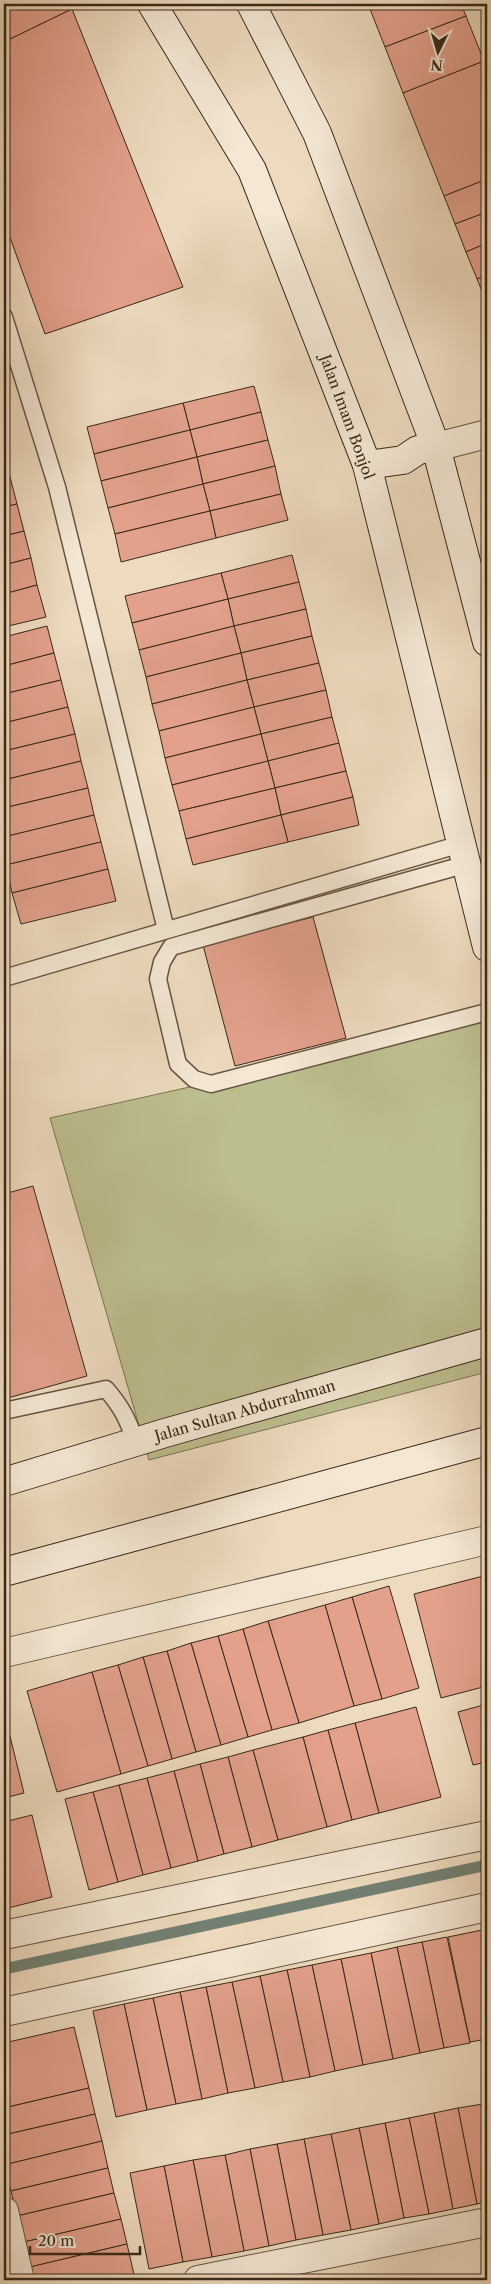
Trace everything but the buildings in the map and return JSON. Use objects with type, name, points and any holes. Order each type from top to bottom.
[{"type":"main road","name":"Jalan Imam Bonjol","points":[[152,4],[252,170],[367,465],[487,947]]},
{"type":"main road","points":[[251,4],[317,133],[436,447],[487,642]]},
{"type":"main road","points":[[367,465],[404,460],[418,450],[487,434]]},
{"type":"main road","name":"Jalan Sultan Abdurrahman","points":[[4,1482],[135,1442],[487,1342]]},
{"type":"main road","points":[[4,1572],[487,1440]]},
{"type":"main road","points":[[4,1653],[487,1540]]},
{"type":"main road","points":[[4,1935],[487,1836]]},
{"type":"main road","points":[[4,2012],[487,1907]]},
{"type":"main road","points":[[4,2211],[20,2280]]},
{"type":"main road","points":[[198,2280],[487,2222]]},
{"type":"lane","points":[[4,317],[57,487],[166,930]]},
{"type":"lane","points":[[4,978],[166,930],[464,854]]},
{"type":"lane","points":[[464,854],[171,947],[162,962],[158,980],[178,1064],[194,1079],[211,1084],[487,1012]]},
{"type":"lane","points":[[4,1411],[106,1389],[119,1404],[128,1420],[135,1442]]},
{"type":"green space","points":[[487,1021],[487,1372],[149,1460],[50,1118]]},
{"type":"waterway","points":[[4,1969],[487,1865]]}]
